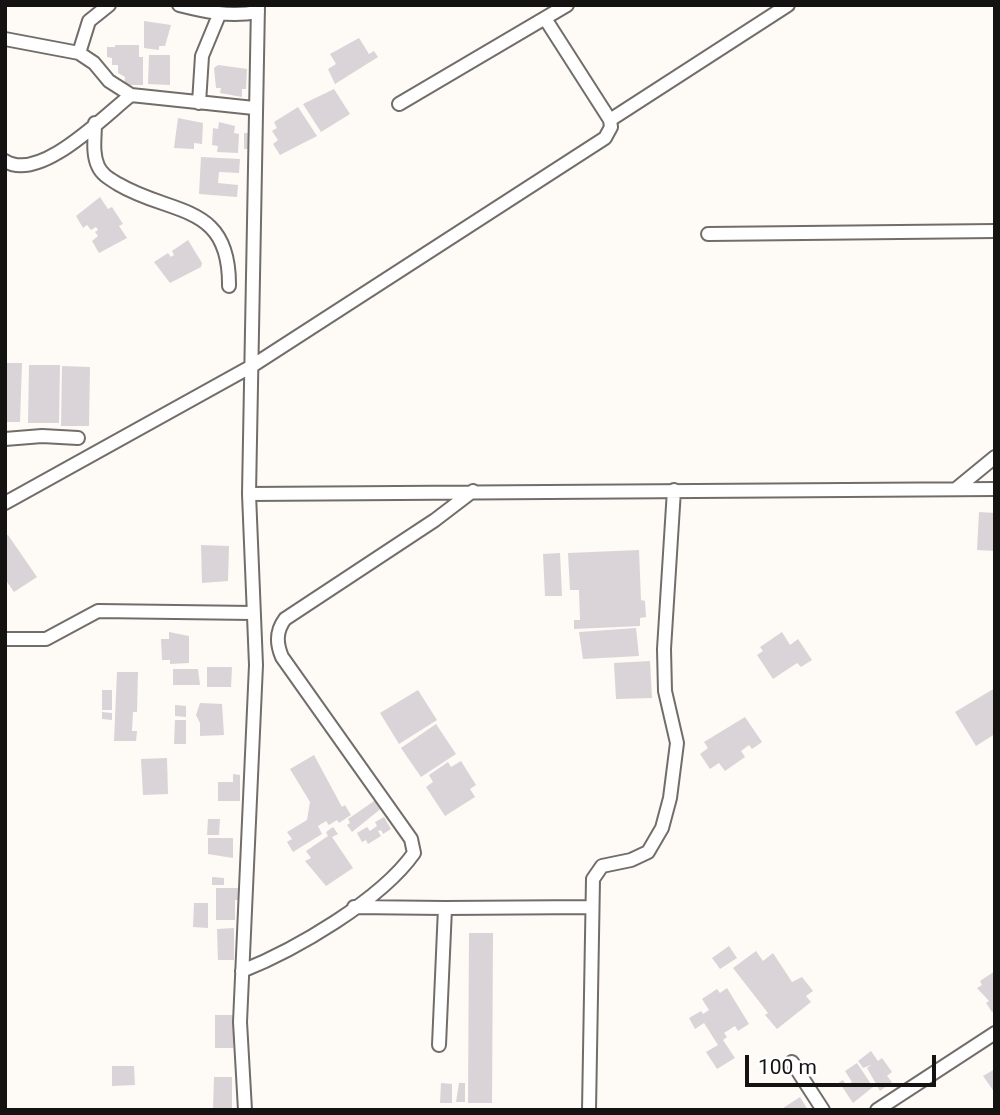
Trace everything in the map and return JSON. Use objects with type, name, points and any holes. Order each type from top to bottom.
[{"type":"street","points":[[79,53],[89,21],[109,5]]},
{"type":"street","points":[[179,5],[234,16],[258,9],[254,108],[255,247],[249,494],[254,750],[240,1022],[245,1110]]},
{"type":"street","points":[[399,104],[546,20],[567,5]]},
{"type":"street","points":[[610,120],[788,5]]},
{"type":"street","points":[[200,103],[202,56],[219,15]]},
{"type":"street","points":[[5,503],[251,366],[605,138],[611,127],[610,120],[546,20]]},
{"type":"street","points":[[5,39],[79,53],[94,63],[109,81],[131,95],[254,108]]},
{"type":"street","points":[[5,160],[19,167],[36,165],[54,156],[131,95]]},
{"type":"street","points":[[95,123],[95,151],[98,166],[105,177],[125,188],[202,218],[214,229],[225,248],[229,286]]},
{"type":"street","points":[[708,234],[995,231]]},
{"type":"street","points":[[5,439],[42,436],[78,438]]},
{"type":"street","points":[[956,489],[995,457]]},
{"type":"street","points":[[249,494],[995,489]]},
{"type":"street","points":[[589,1110],[592,884],[602,866],[631,860],[648,852],[662,828],[670,798],[677,743],[665,691],[664,649],[674,490]]},
{"type":"street","points":[[242,971],[305,940],[354,907],[402,868],[414,853],[414,847],[282,657],[278,648],[279,630],[285,619],[435,520],[473,491]]},
{"type":"street","points":[[5,639],[46,639],[98,611],[253,613]]},
{"type":"street","points":[[354,907],[591,907]]},
{"type":"street","points":[[439,1045],[445,908]]},
{"type":"street","points":[[877,1110],[995,1033]]},
{"type":"street","points":[[792,1062],[822,1110]]},
{"type":"building","points":[[144,21],[171,25],[165,46],[159,46],[159,50],[144,48]]},
{"type":"building","points":[[359,38],[369,54],[374,51],[378,57],[335,84],[328,69],[336,64],[330,54]]},
{"type":"building","points":[[139,45],[139,57],[143,57],[143,85],[124,85],[125,77],[118,73],[118,65],[112,65],[112,58],[107,57],[107,47]]},
{"type":"building","points":[[149,55],[170,55],[170,85],[148,84]]},
{"type":"building","points":[[218,65],[247,69],[246,89],[242,89],[242,97],[220,93],[221,88],[216,88],[214,68]]},
{"type":"building","points":[[334,89],[350,114],[321,132],[303,104]]},
{"type":"building","points":[[298,107],[317,136],[280,155],[273,144],[278,140],[272,131],[277,128],[274,122]]},
{"type":"building","points":[[178,118],[203,123],[202,144],[194,143],[194,149],[174,148]]},
{"type":"building","points":[[219,122],[235,126],[234,133],[239,134],[238,153],[217,152],[218,146],[212,145],[213,128],[218,129]]},
{"type":"building","points":[[244,133],[252,133],[252,149],[244,149]]},
{"type":"building","points":[[201,157],[240,159],[239,173],[219,172],[218,183],[238,185],[237,197],[199,194]]},
{"type":"building","points":[[100,197],[108,209],[112,207],[123,224],[119,226],[127,238],[99,253],[92,241],[98,236],[95,232],[98,230],[96,227],[91,230],[87,225],[83,228],[76,216]]},
{"type":"building","points":[[188,240],[202,263],[201,267],[170,283],[154,262],[168,253],[171,257],[174,255],[172,251]]},
{"type":"building","points":[[5,363],[22,363],[20,422],[5,422]]},
{"type":"building","points":[[29,365],[60,365],[59,423],[28,423]]},
{"type":"building","points":[[62,366],[90,367],[89,426],[61,426]]},
{"type":"building","points":[[979,512],[995,513],[995,551],[977,550]]},
{"type":"building","points":[[8,535],[37,577],[14,592],[5,579],[5,536]]},
{"type":"building","points":[[201,545],[229,546],[228,581],[202,583]]},
{"type":"building","points":[[639,550],[641,600],[645,601],[646,617],[640,618],[640,626],[574,629],[574,620],[580,620],[579,590],[570,590],[568,553]]},
{"type":"building","points":[[560,553],[562,596],[545,596],[543,554]]},
{"type":"building","points":[[636,628],[639,656],[583,659],[579,632]]},
{"type":"building","points":[[169,632],[189,636],[189,663],[170,664],[170,660],[162,660],[161,639],[169,639]]},
{"type":"building","points":[[782,632],[790,645],[798,639],[812,660],[801,667],[797,663],[773,679],[757,655],[763,651],[760,647]]},
{"type":"building","points":[[650,661],[652,698],[616,699],[614,663]]},
{"type":"building","points":[[207,667],[232,667],[231,687],[207,687]]},
{"type":"building","points":[[173,669],[198,669],[200,685],[173,685]]},
{"type":"building","points":[[117,672],[138,672],[137,712],[133,712],[132,731],[137,731],[136,741],[114,741]]},
{"type":"building","points":[[995,688],[995,734],[976,746],[955,712]]},
{"type":"building","points":[[102,690],[112,690],[112,710],[102,710]]},
{"type":"building","points":[[418,690],[437,720],[399,744],[380,713]]},
{"type":"building","points":[[200,703],[222,704],[224,735],[200,736],[200,723],[196,715]]},
{"type":"building","points":[[175,705],[186,706],[186,717],[175,716]]},
{"type":"building","points":[[102,712],[112,713],[112,720],[102,719]]},
{"type":"building","points":[[745,717],[762,742],[752,749],[749,745],[741,751],[745,757],[725,771],[719,763],[710,769],[700,754],[708,748],[704,742]]},
{"type":"building","points":[[175,720],[186,720],[186,744],[174,744]]},
{"type":"building","points":[[436,724],[456,754],[421,777],[401,748]]},
{"type":"building","points":[[314,755],[342,807],[345,805],[351,815],[339,823],[337,820],[329,825],[326,821],[318,826],[322,834],[293,852],[287,842],[292,839],[287,832],[307,820],[310,802],[290,769]]},
{"type":"building","points":[[167,758],[168,794],[143,795],[141,759]]},
{"type":"building","points":[[461,761],[476,785],[470,789],[475,797],[445,816],[426,787],[433,782],[429,775],[448,762],[451,767]]},
{"type":"building","points":[[233,774],[240,775],[240,801],[218,801],[218,782],[233,782]]},
{"type":"building","points":[[377,799],[383,807],[352,832],[347,825],[350,823],[348,819]]},
{"type":"building","points":[[384,817],[391,829],[383,834],[381,830],[378,831],[381,836],[368,844],[366,840],[362,842],[357,833],[367,827],[370,831],[377,826],[375,822]]},
{"type":"building","points":[[208,819],[220,819],[219,835],[207,835]]},
{"type":"building","points":[[333,827],[338,834],[332,837],[353,868],[326,886],[305,861],[311,858],[306,851],[328,836],[326,832]]},
{"type":"building","points":[[208,838],[233,838],[233,858],[208,854]]},
{"type":"building","points":[[212,877],[224,878],[224,885],[212,885]]},
{"type":"building","points":[[216,888],[243,888],[242,900],[235,900],[235,920],[216,920]]},
{"type":"building","points":[[194,903],[208,903],[208,928],[193,927]]},
{"type":"building","points":[[234,928],[234,960],[218,960],[217,929]]},
{"type":"building","points":[[469,933],[493,933],[492,1103],[468,1103]]},
{"type":"building","points":[[729,946],[737,958],[720,969],[712,958]]},
{"type":"building","points":[[756,951],[763,961],[773,953],[792,982],[802,977],[813,991],[806,996],[811,1002],[777,1029],[733,968]]},
{"type":"building","points":[[995,971],[995,1011],[992,1012],[986,1003],[989,1001],[977,988],[982,985],[980,981]]},
{"type":"building","points":[[727,988],[749,1024],[738,1031],[735,1026],[724,1033],[727,1037],[723,1040],[735,1058],[717,1069],[706,1052],[718,1045],[704,1023],[695,1029],[689,1018],[709,1010],[702,999],[717,989],[720,993]]},
{"type":"building","points":[[215,1015],[233,1015],[233,1020],[237,1020],[233,1048],[215,1048]]},
{"type":"building","points":[[871,1051],[878,1061],[882,1058],[892,1072],[887,1076],[892,1082],[880,1091],[867,1068],[871,1065],[863,1068],[858,1061]]},
{"type":"building","points":[[857,1063],[873,1087],[853,1103],[839,1082],[843,1080],[846,1085],[852,1082],[845,1071]]},
{"type":"building","points":[[112,1066],[134,1066],[135,1085],[112,1086]]},
{"type":"building","points":[[995,1069],[995,1093],[983,1076]]},
{"type":"building","points":[[214,1077],[232,1077],[232,1110],[213,1110]]},
{"type":"building","points":[[441,1083],[452,1084],[452,1103],[440,1103]]},
{"type":"building","points":[[459,1083],[465,1083],[465,1102],[456,1102]]},
{"type":"building","points":[[800,1097],[808,1110],[780,1110]]}]
